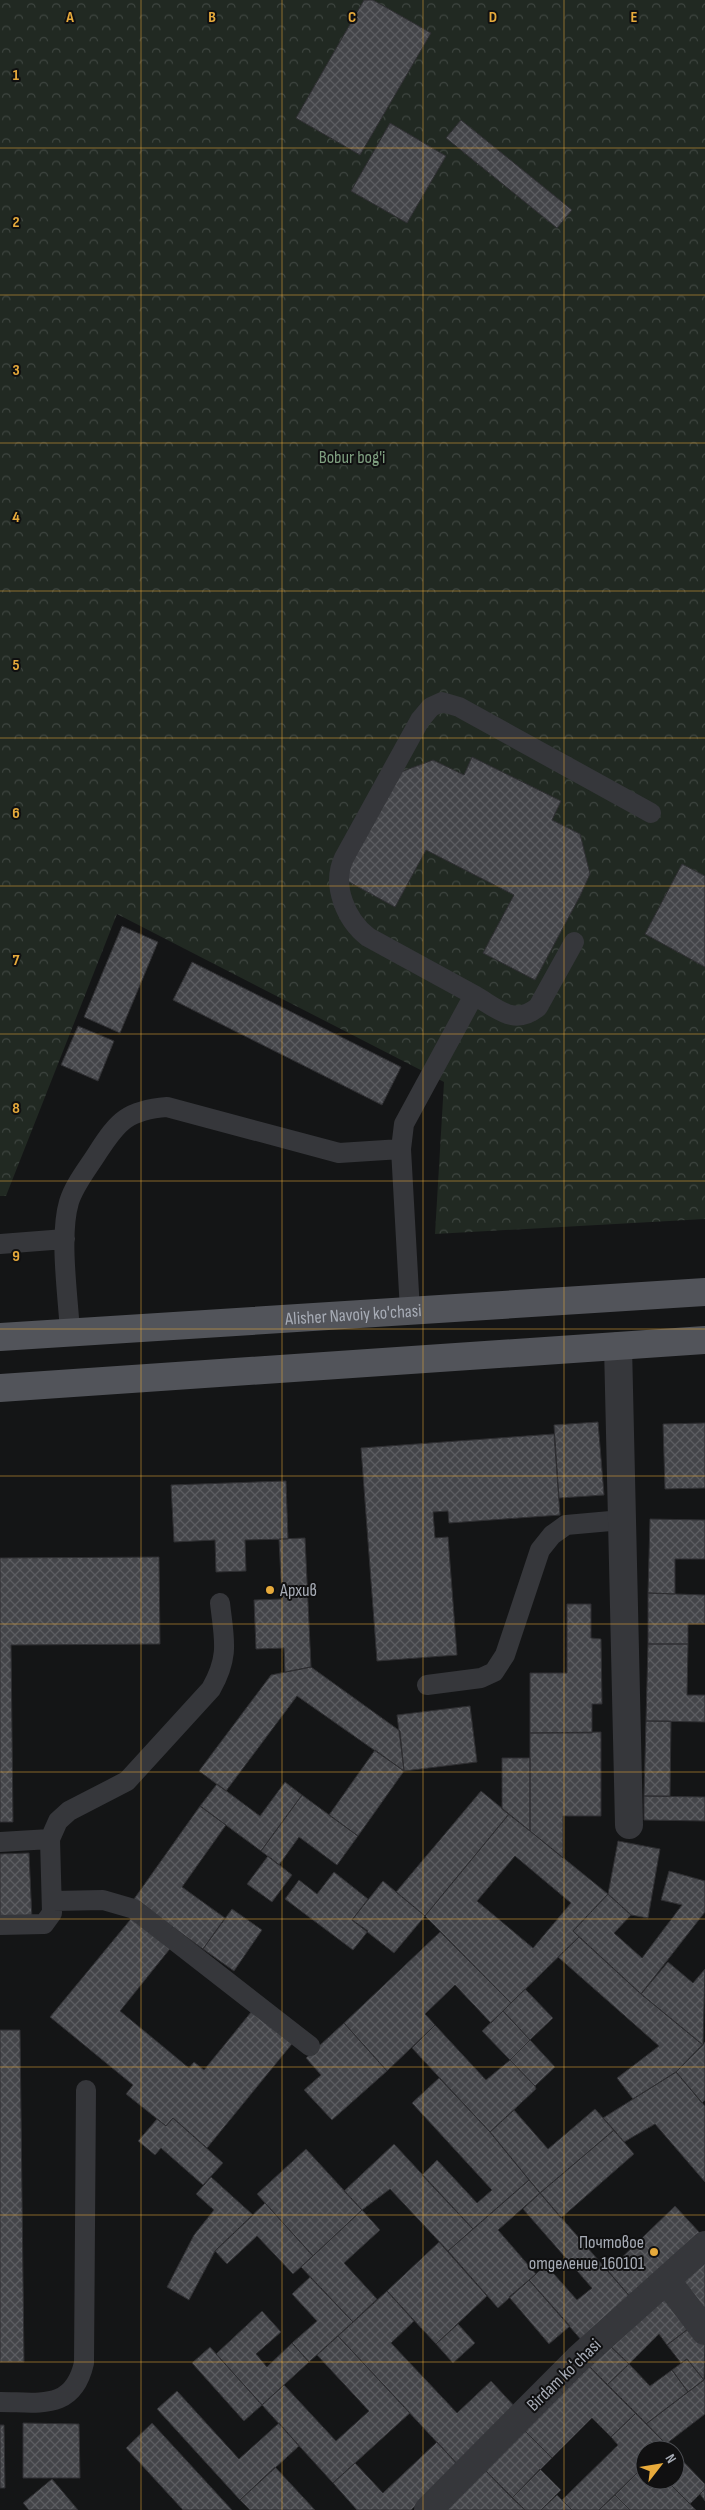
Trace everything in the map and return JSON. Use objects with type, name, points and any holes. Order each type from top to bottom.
[{"type":"main road","name":"Alisher Navoiy ko'chasi","points":[[0,1337],[705,1292]]},
{"type":"main road","points":[[0,1388],[705,1340]]},
{"type":"street","points":[[618,1346],[629,1825]]},
{"type":"street","name":"Birdam koʻchasi","points":[[428,2510],[578,2359],[705,2245]]},
{"type":"street","points":[[667,2281],[705,2331]]},
{"type":"lane","points":[[574,942],[538,1007],[529,1015],[520,1018],[508,1015],[368,937],[358,929],[346,908],[338,880],[340,868],[420,720],[431,707],[442,702],[459,708],[651,813]]},
{"type":"lane","points":[[410,1311],[401,1149],[404,1124],[474,995]]},
{"type":"lane","points":[[70,1332],[65,1239],[65,1220],[69,1201],[111,1131],[124,1117],[146,1108],[167,1107],[339,1153],[401,1149]]},
{"type":"lane","points":[[0,1244],[65,1239]]},
{"type":"lane","points":[[427,1685],[481,1678],[494,1672],[505,1655],[540,1550],[552,1535],[566,1525],[622,1520]]},
{"type":"lane","points":[[0,1925],[44,1924],[52,1913],[50,1839],[58,1821],[69,1810],[127,1781],[210,1689],[221,1672],[225,1653],[220,1603]]},
{"type":"lane","points":[[0,1842],[50,1839]]},
{"type":"lane","points":[[53,1901],[103,1900],[134,1908],[310,2046]]},
{"type":"lane","points":[[0,2402],[48,2402],[68,2395],[80,2381],[84,2363],[86,2090]]},
{"type":"green space","name":"Bobur bog'i","points":[[0,0],[705,0],[705,1219],[435,1234],[444,1082],[117,914],[6,1196],[0,1196]]},
{"type":"building","points":[[364,0],[373,0],[431,33],[360,155],[296,118]]},
{"type":"building","points":[[461,120],[572,210],[557,228],[446,138]]},
{"type":"building","points":[[390,123],[446,156],[407,223],[351,191]]},
{"type":"building","points":[[472,757],[561,801],[552,820],[580,834],[590,874],[535,980],[483,953],[514,895],[426,850],[395,907],[340,877],[398,773],[433,760],[464,775]]},
{"type":"building","points":[[682,864],[705,876],[705,967],[645,934]]},
{"type":"building","points":[[122,926],[158,942],[120,1033],[84,1017]]},
{"type":"building","points":[[192,962],[401,1067],[382,1105],[173,1000]]},
{"type":"building","points":[[78,1026],[114,1041],[98,1081],[61,1065]]},
{"type":"building","points":[[598,1422],[604,1495],[559,1498],[554,1425]]},
{"type":"building","points":[[705,1423],[705,1488],[665,1489],[663,1424]]},
{"type":"building","points":[[554,1434],[560,1515],[449,1523],[448,1511],[433,1512],[435,1538],[448,1537],[457,1655],[377,1661],[361,1448]]},
{"type":"building","points":[[286,1481],[288,1539],[245,1540],[246,1571],[216,1572],[215,1540],[174,1542],[171,1485]]},
{"type":"building","points":[[650,1519],[705,1520],[705,1559],[675,1559],[675,1594],[648,1593]]},
{"type":"building","points":[[305,1538],[311,1667],[285,1672],[284,1648],[256,1649],[254,1600],[282,1599],[279,1539]]},
{"type":"building","points":[[159,1557],[160,1644],[11,1645],[13,1822],[0,1822],[0,1558]]},
{"type":"building","points":[[648,1593],[705,1595],[705,1624],[688,1624],[688,1644],[648,1644]]},
{"type":"building","points":[[567,1604],[591,1604],[591,1638],[601,1639],[602,1704],[592,1704],[592,1733],[530,1733],[530,1673],[567,1673]]},
{"type":"building","points":[[648,1644],[688,1644],[687,1695],[705,1695],[705,1722],[646,1721]]},
{"type":"building","points":[[311,1667],[400,1731],[404,1771],[297,1696],[226,1791],[199,1771],[271,1675]]},
{"type":"building","points":[[470,1706],[477,1762],[404,1771],[397,1715]]},
{"type":"building","points":[[646,1721],[671,1721],[670,1796],[644,1796]]},
{"type":"building","points":[[601,1732],[601,1816],[563,1816],[563,1858],[530,1831],[530,1733]]},
{"type":"building","points":[[375,1750],[404,1771],[358,1836],[329,1815]]},
{"type":"building","points":[[502,1758],[530,1758],[530,1831],[502,1809]]},
{"type":"building","points":[[285,1782],[302,1795],[261,1851],[200,1806],[217,1784],[260,1816]]},
{"type":"building","points":[[481,1791],[509,1814],[425,1916],[396,1892]]},
{"type":"building","points":[[302,1795],[358,1836],[337,1865],[299,1837],[279,1865],[261,1851]]},
{"type":"building","points":[[644,1796],[705,1797],[705,1821],[644,1820]]},
{"type":"building","points":[[200,1806],[226,1825],[182,1887],[225,1918],[203,1949],[134,1899]]},
{"type":"building","points":[[509,1814],[608,1894],[573,1931],[579,1937],[511,2003],[425,1916]],"holes":[[[515,1856],[571,1903],[533,1948],[477,1901]]]},
{"type":"building","points":[[618,1841],[660,1849],[648,1918],[631,1915],[608,1894]]},
{"type":"building","points":[[29,1853],[32,1920],[0,1921],[0,1854]]},
{"type":"building","points":[[268,1856],[292,1875],[272,1902],[247,1884]]},
{"type":"building","points":[[669,1871],[705,1881],[705,1912],[641,1994],[573,1931],[608,1894],[631,1915],[614,1933],[642,1958],[682,1905],[661,1900]]},
{"type":"building","points":[[334,1872],[368,1899],[352,1920],[368,1931],[353,1950],[285,1899],[299,1880],[317,1894]]},
{"type":"building","points":[[383,1881],[425,1916],[394,1953],[352,1920]]},
{"type":"building","points":[[232,1909],[262,1930],[234,1971],[203,1949]]},
{"type":"building","points":[[135,1914],[173,1945],[120,2011],[189,2068],[194,2062],[204,2070],[256,2006],[296,2039],[207,2148],[173,2118],[166,2126],[126,2094],[133,2085],[50,2017]]},
{"type":"building","points":[[440,1932],[511,2003],[491,2023],[455,1985],[425,2014],[435,2025],[387,2071],[344,2023]]},
{"type":"building","points":[[579,1937],[641,1994],[703,2045],[676,2072],[633,2099],[617,2078],[659,2046],[558,1957]]},
{"type":"building","points":[[668,1962],[693,1983],[705,1969],[703,2045],[641,1994]]},
{"type":"building","points":[[525,1989],[553,2018],[530,2040],[503,2011]]},
{"type":"building","points":[[503,2011],[530,2040],[510,2060],[482,2031]]},
{"type":"building","points":[[344,2023],[387,2071],[332,2120],[304,2090],[321,2075],[306,2058]]},
{"type":"building","points":[[435,2025],[486,2080],[510,2060],[535,2086],[536,2089],[490,2132],[412,2048]]},
{"type":"building","points":[[0,2030],[20,2030],[24,2362],[0,2362]]},
{"type":"building","points":[[530,2040],[555,2067],[535,2086],[510,2060]]},
{"type":"building","points":[[705,2042],[705,2100],[702,2103],[676,2072]]},
{"type":"building","points":[[676,2072],[705,2106],[705,2182],[655,2124],[624,2142],[603,2118]]},
{"type":"building","points":[[439,2078],[490,2132],[529,2180],[473,2229],[422,2175],[437,2160],[477,2203],[492,2190],[412,2103]]},
{"type":"building","points":[[595,2109],[614,2130],[540,2193],[490,2132],[514,2110],[548,2149]]},
{"type":"building","points":[[173,2118],[223,2163],[203,2185],[161,2148],[155,2155],[138,2141],[157,2119],[166,2126]]},
{"type":"building","points":[[614,2130],[634,2154],[561,2218],[540,2193]]},
{"type":"building","points":[[394,2144],[473,2229],[448,2251],[390,2189],[362,2210],[344,2191]]},
{"type":"building","points":[[306,2149],[362,2210],[313,2256],[257,2194]]},
{"type":"building","points":[[211,2177],[253,2215],[215,2251],[189,2300],[167,2287],[194,2235],[214,2210],[196,2194]]},
{"type":"building","points":[[529,2180],[540,2193],[498,2230],[536,2274],[498,2308],[448,2251]]},
{"type":"building","points":[[540,2193],[632,2299],[583,2342],[529,2280],[546,2265],[577,2300],[592,2288],[523,2209]]},
{"type":"building","points":[[265,2203],[313,2256],[293,2274],[257,2236],[227,2264],[215,2251]]},
{"type":"building","name":"Почтовое отделение 160101","points":[[675,2206],[700,2233],[632,2299],[608,2271]]},
{"type":"building","points":[[362,2210],[380,2230],[344,2263],[377,2299],[353,2322],[301,2267]]},
{"type":"building","points":[[439,2242],[487,2296],[436,2344],[387,2291]]},
{"type":"building","points":[[705,2263],[705,2324],[677,2287]]},
{"type":"building","points":[[310,2277],[353,2322],[309,2362],[292,2343],[317,2321],[292,2294]]},
{"type":"building","points":[[529,2280],[570,2326],[549,2344],[509,2297]]},
{"type":"building","points":[[387,2291],[414,2321],[391,2343],[457,2413],[491,2381],[517,2409],[459,2466],[338,2336]]},
{"type":"building","points":[[666,2291],[692,2326],[667,2345],[659,2334],[629,2364],[607,2343]]},
{"type":"building","points":[[262,2311],[281,2332],[256,2354],[267,2367],[292,2343],[309,2362],[262,2405],[216,2354]]},
{"type":"building","points":[[458,2324],[475,2343],[453,2363],[436,2344]]},
{"type":"building","points":[[692,2326],[705,2342],[704,2380],[687,2359],[681,2363],[667,2345]]},
{"type":"building","points":[[338,2336],[410,2413],[333,2483],[262,2405],[284,2385],[336,2441],[369,2411],[317,2355]]},
{"type":"building","points":[[607,2343],[629,2364],[607,2385],[586,2363]]},
{"type":"building","points":[[210,2347],[262,2405],[244,2421],[192,2363]]},
{"type":"building","points":[[687,2359],[704,2380],[688,2392],[672,2370]]},
{"type":"building","points":[[586,2363],[636,2413],[611,2437],[592,2418],[552,2458],[522,2428]]},
{"type":"building","points":[[629,2364],[650,2386],[672,2370],[688,2392],[646,2424],[607,2385]]},
{"type":"building","points":[[705,2379],[705,2414],[671,2440],[662,2440],[646,2424]]},
{"type":"building","points":[[177,2391],[239,2459],[279,2423],[299,2446],[240,2500],[157,2409]]},
{"type":"building","points":[[636,2413],[662,2440],[635,2440],[635,2475],[599,2510],[572,2510],[562,2500],[618,2445],[611,2437]]},
{"type":"building","points":[[23,2423],[79,2424],[80,2478],[23,2478]]},
{"type":"building","points":[[152,2423],[232,2510],[183,2510],[126,2448]]},
{"type":"building","points":[[0,2425],[4,2425],[5,2488],[0,2488]]},
{"type":"building","points":[[522,2428],[552,2458],[512,2498],[482,2467]]},
{"type":"building","points":[[437,2442],[459,2466],[411,2510],[357,2510],[333,2483],[355,2463],[383,2493]]},
{"type":"building","points":[[685,2463],[705,2484],[705,2489],[690,2504],[676,2490],[685,2490]]},
{"type":"building","points":[[275,2467],[315,2510],[250,2510],[240,2500]]},
{"type":"building","points":[[482,2467],[525,2510],[438,2510]]},
{"type":"building","points":[[540,2469],[561,2490],[541,2510],[525,2510],[512,2498]]},
{"type":"building","points":[[635,2475],[635,2490],[676,2490],[696,2510],[630,2510],[615,2495]]},
{"type":"building","points":[[52,2479],[78,2510],[29,2510],[23,2503]]},
{"type":"building","points":[[705,2489],[705,2501],[700,2494]]},
{"type":"building","points":[[557,2495],[572,2510],[541,2510]]},
{"type":"building","points":[[615,2495],[630,2510],[599,2510]]},
{"type":"place","name":"Архив","points":[[270,1590]]},
{"type":"place","name":"Почтовое отделение 160101","points":[[654,2252]]}]
